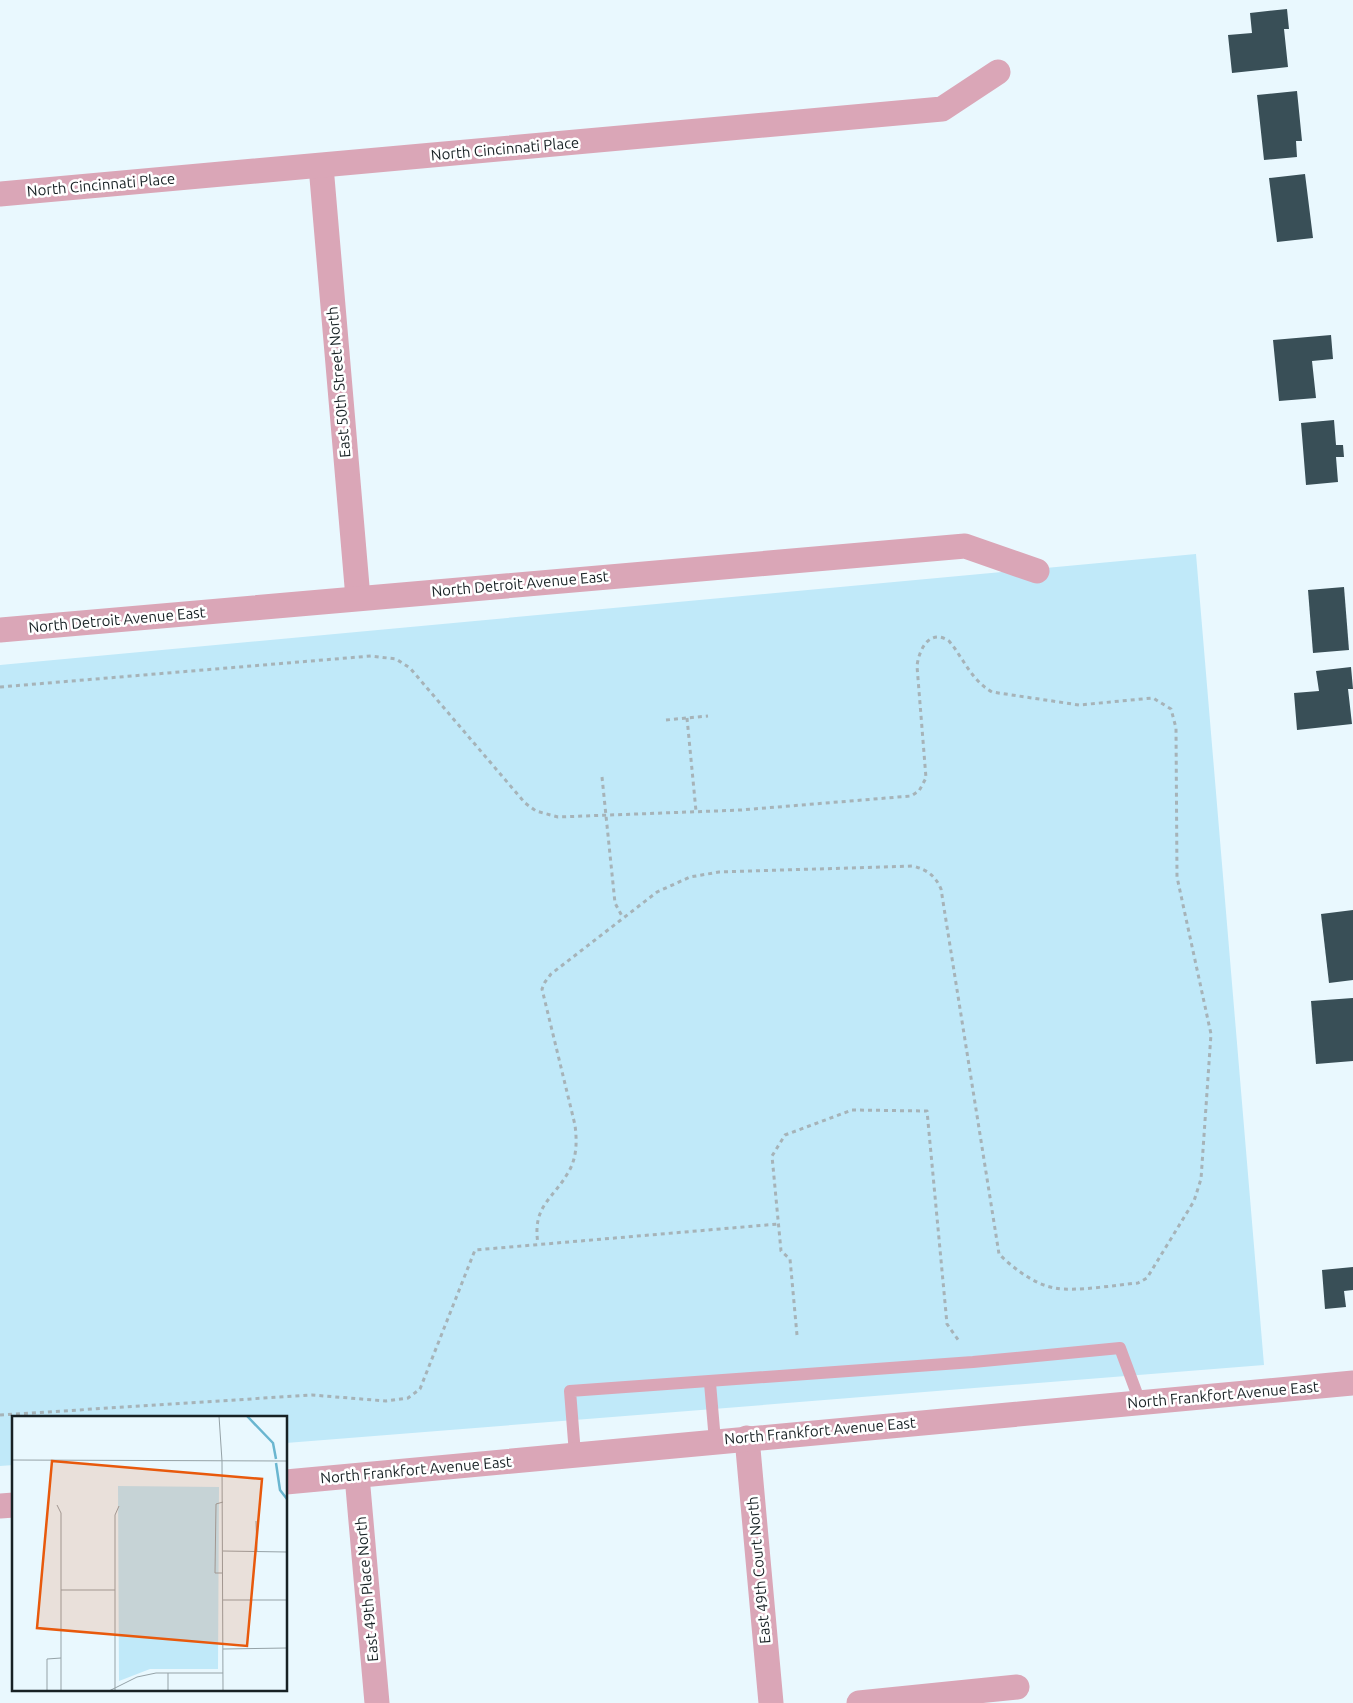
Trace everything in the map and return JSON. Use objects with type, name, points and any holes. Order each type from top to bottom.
[{"type":"street","name":"North Cincinnati Place","points":[[0,194],[942,109],[998,72]]},
{"type":"street","name":"East 50th Street North","points":[[321,166],[358,598]]},
{"type":"street","name":"North Detroit Avenue East","points":[[0,630],[965,546],[1037,571]]},
{"type":"street","name":"North Frankfort Avenue East","points":[[288,1482],[1353,1383]]},
{"type":"street","name":"East 49th Court North","points":[[747,1438],[771,1703]]},
{"type":"street","name":"East 49th Place North","points":[[357,1476],[377,1703]]},
{"type":"street","points":[[859,1703],[1017,1687]]},
{"type":"lane","points":[[574,1454],[570,1391],[710,1383],[1120,1348],[1140,1402]]},
{"type":"lane","points":[[710,1383],[715,1441]]},
{"type":"path","points":[[0,687],[371,656],[396,659],[410,668],[525,803],[536,812],[558,817],[696,812],[901,798],[919,791],[926,778],[917,666],[922,646],[937,637],[944,637],[949,641],[981,686],[992,692],[1079,705],[1153,698],[1171,709],[1176,728],[1177,877],[1211,1034],[1201,1179],[1194,1200],[1146,1278],[1138,1283],[1056,1289],[1043,1285],[1010,1266],[998,1254],[941,889],[932,874],[913,866],[703,873],[657,892],[551,974],[544,982],[542,989],[575,1125],[577,1141],[570,1170],[548,1197],[540,1214],[536,1234],[538,1244]]},
{"type":"path","points":[[666,720],[708,716]]},
{"type":"path","points":[[687,718],[696,812]]},
{"type":"path","points":[[602,777],[615,904],[623,918]]},
{"type":"path","points":[[797,1335],[790,1259],[781,1251],[772,1156],[785,1135],[852,1110],[927,1110],[947,1324],[973,1362]]},
{"type":"path","points":[[0,1415],[312,1395],[386,1401],[408,1398],[420,1389],[475,1250],[778,1224]]},
{"type":"shaded area","points":[[1196,554],[1264,1365],[288,1443],[288,1416],[12,1416],[12,1465],[0,1466],[0,665]]},
{"type":"building","points":[[1287,9],[1289,29],[1284,29],[1288,67],[1232,73],[1228,35],[1252,33],[1250,13]]},
{"type":"building","points":[[1297,91],[1302,141],[1296,141],[1297,157],[1264,160],[1257,95]]},
{"type":"building","points":[[1305,174],[1313,238],[1277,242],[1269,178]]},
{"type":"building","points":[[1331,335],[1333,359],[1312,361],[1316,398],[1279,401],[1273,340]]},
{"type":"building","points":[[1334,420],[1336,445],[1343,445],[1344,457],[1336,457],[1338,482],[1306,485],[1301,423]]},
{"type":"building","points":[[1344,587],[1349,650],[1313,653],[1308,590]]},
{"type":"building","points":[[1351,667],[1353,689],[1348,689],[1352,724],[1297,730],[1294,693],[1319,691],[1316,671]]},
{"type":"building","points":[[1353,910],[1353,980],[1329,983],[1321,914]]},
{"type":"building","points":[[1353,998],[1353,1061],[1316,1064],[1311,1001]]},
{"type":"building","points":[[1353,1267],[1353,1290],[1344,1291],[1346,1307],[1325,1309],[1322,1270]]}]
